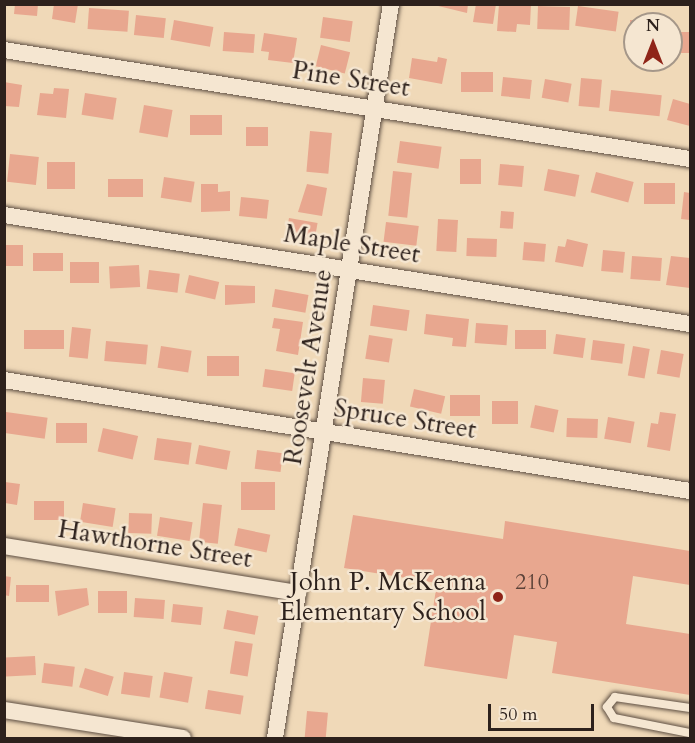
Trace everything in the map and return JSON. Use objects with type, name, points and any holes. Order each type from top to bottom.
[{"type":"street","name":"Roosevelt Avenue","points":[[274,738],[391,4]]},
{"type":"street","name":"Pine Street","points":[[4,50],[690,159]]},
{"type":"street","name":"Maple Street","points":[[4,215],[690,324]]},
{"type":"street","name":"Spruce Street","points":[[4,380],[690,490]]},
{"type":"street","name":"Hawthorne Street","points":[[4,546],[298,593]]},
{"type":"street","points":[[4,710],[183,738]]},
{"type":"lane","points":[[690,708],[615,697],[607,706],[614,718],[690,733]]},
{"type":"building","points":[[15,4],[38,4],[37,16],[14,14]]},
{"type":"building","points":[[54,4],[78,4],[75,23],[52,19]]},
{"type":"building","points":[[430,4],[468,4],[467,13]]},
{"type":"building","points":[[476,4],[496,4],[493,24],[473,22]]},
{"type":"building","points":[[499,4],[531,4],[530,25],[517,24],[516,32],[497,31]]},
{"type":"building","points":[[538,6],[570,7],[569,30],[537,29]]},
{"type":"building","points":[[578,6],[619,12],[616,32],[575,26]]},
{"type":"building","points":[[89,8],[129,11],[127,32],[88,29]]},
{"type":"building","points":[[136,15],[166,18],[164,38],[134,35]]},
{"type":"building","points":[[323,17],[353,21],[350,42],[320,38]]},
{"type":"building","points":[[174,20],[213,27],[210,47],[171,40]]},
{"type":"building","points":[[224,32],[255,34],[254,53],[223,51]]},
{"type":"building","points":[[683,32],[689,32],[689,53],[683,53]]},
{"type":"building","points":[[264,33],[297,38],[293,63],[268,60],[269,52],[261,51]]},
{"type":"building","points":[[321,45],[350,52],[345,74],[316,66]]},
{"type":"building","points":[[438,57],[447,59],[442,84],[409,78],[412,58],[437,62]]},
{"type":"building","points":[[461,72],[493,72],[493,92],[461,92]]},
{"type":"building","points":[[503,77],[532,80],[530,99],[501,96]]},
{"type":"building","points":[[581,78],[602,80],[599,108],[579,106]]},
{"type":"building","points":[[545,79],[572,84],[568,102],[542,98]]},
{"type":"building","points":[[4,82],[22,85],[19,107],[4,106]]},
{"type":"building","points":[[54,88],[69,89],[66,118],[37,115],[40,93],[53,94]]},
{"type":"building","points":[[611,90],[662,95],[660,116],[609,111]]},
{"type":"building","points":[[85,93],[117,98],[113,120],[82,115]]},
{"type":"building","points":[[673,99],[690,104],[690,126],[667,120]]},
{"type":"building","points":[[144,105],[173,110],[168,138],[139,133]]},
{"type":"building","points":[[190,115],[222,115],[222,135],[190,135]]},
{"type":"building","points":[[246,127],[268,127],[268,146],[246,146]]},
{"type":"building","points":[[310,131],[332,133],[328,174],[306,172]]},
{"type":"building","points":[[400,141],[442,147],[439,169],[397,163]]},
{"type":"building","points":[[10,154],[39,157],[36,185],[7,182]]},
{"type":"building","points":[[460,159],[481,159],[481,184],[460,184]]},
{"type":"building","points":[[47,162],[75,162],[75,189],[47,189]]},
{"type":"building","points":[[500,164],[524,166],[522,187],[498,185]]},
{"type":"building","points":[[548,169],[579,175],[575,197],[544,191]]},
{"type":"building","points":[[393,171],[412,173],[407,218],[388,216]]},
{"type":"building","points":[[596,172],[634,182],[628,202],[591,192]]},
{"type":"building","points":[[164,177],[195,182],[191,203],[161,198]]},
{"type":"building","points":[[108,179],[143,179],[143,197],[108,197]]},
{"type":"building","points":[[644,183],[675,183],[675,204],[644,204]]},
{"type":"building","points":[[201,184],[218,184],[218,192],[230,191],[230,211],[201,212]]},
{"type":"building","points":[[307,184],[327,188],[322,216],[298,212]]},
{"type":"building","points":[[684,192],[690,193],[690,220],[681,219]]},
{"type":"building","points":[[241,197],[269,200],[267,219],[239,216]]},
{"type":"building","points":[[501,211],[514,212],[513,229],[500,228]]},
{"type":"building","points":[[289,218],[318,223],[314,241],[286,236]]},
{"type":"building","points":[[438,219],[458,220],[456,252],[436,251]]},
{"type":"building","points":[[386,222],[419,226],[416,246],[384,242]]},
{"type":"building","points":[[467,238],[497,239],[496,257],[466,256]]},
{"type":"building","points":[[567,239],[588,244],[583,267],[555,262],[558,246],[565,247]]},
{"type":"building","points":[[524,242],[546,244],[544,262],[522,260]]},
{"type":"building","points":[[4,245],[23,245],[23,266],[4,266]]},
{"type":"building","points":[[603,250],[625,252],[623,273],[601,271]]},
{"type":"building","points":[[33,253],[63,253],[63,271],[33,271]]},
{"type":"building","points":[[632,256],[662,258],[660,281],[630,279]]},
{"type":"building","points":[[671,256],[690,258],[690,288],[666,285]]},
{"type":"building","points":[[70,262],[99,262],[99,283],[70,283]]},
{"type":"building","points":[[139,265],[140,287],[110,289],[109,267]]},
{"type":"building","points":[[149,270],[180,274],[177,293],[147,289]]},
{"type":"building","points":[[189,275],[219,282],[215,300],[185,293]]},
{"type":"building","points":[[225,285],[255,286],[255,303],[225,305]]},
{"type":"building","points":[[275,289],[308,295],[305,313],[272,307]]},
{"type":"building","points":[[373,305],[410,310],[407,331],[370,326]]},
{"type":"building","points":[[426,314],[469,319],[466,347],[452,346],[453,338],[424,334]]},
{"type":"building","points":[[274,318],[303,322],[298,355],[276,351],[280,329],[272,328]]},
{"type":"building","points":[[476,323],[508,325],[507,345],[475,343]]},
{"type":"building","points":[[72,327],[91,329],[88,359],[69,357]]},
{"type":"building","points":[[24,330],[64,330],[64,349],[24,349]]},
{"type":"building","points":[[515,330],[546,330],[546,349],[515,349]]},
{"type":"building","points":[[556,334],[586,338],[583,358],[553,354]]},
{"type":"building","points":[[369,335],[393,339],[389,362],[365,359]]},
{"type":"building","points":[[593,340],[625,344],[622,364],[591,360]]},
{"type":"building","points":[[106,341],[148,345],[146,365],[104,361]]},
{"type":"building","points":[[161,346],[192,351],[188,373],[158,368]]},
{"type":"building","points":[[633,346],[650,349],[645,378],[628,376]]},
{"type":"building","points":[[661,350],[684,354],[679,378],[657,374]]},
{"type":"building","points":[[207,356],[239,356],[239,376],[207,376]]},
{"type":"building","points":[[265,369],[295,373],[292,391],[262,387]]},
{"type":"building","points":[[363,378],[385,380],[383,404],[361,402]]},
{"type":"building","points":[[414,389],[445,396],[441,414],[410,407]]},
{"type":"building","points":[[450,395],[480,395],[480,416],[450,416]]},
{"type":"building","points":[[492,401],[518,401],[518,424],[492,424]]},
{"type":"building","points":[[535,405],[558,410],[554,432],[530,427]]},
{"type":"building","points":[[6,412],[48,418],[45,439],[4,433]]},
{"type":"building","points":[[660,412],[676,414],[670,451],[647,447],[651,423],[658,424]]},
{"type":"building","points":[[608,417],[635,422],[631,443],[604,439]]},
{"type":"building","points":[[567,418],[598,419],[597,438],[566,437]]},
{"type":"building","points":[[56,423],[87,423],[87,443],[56,443]]},
{"type":"building","points":[[103,428],[138,436],[133,459],[98,451]]},
{"type":"building","points":[[157,438],[192,443],[189,465],[154,460]]},
{"type":"building","points":[[199,445],[230,451],[227,470],[195,464]]},
{"type":"building","points":[[257,450],[283,453],[280,472],[255,469]]},
{"type":"building","points":[[5,482],[20,484],[17,505],[5,503]]},
{"type":"building","points":[[241,482],[275,482],[275,510],[241,510]]},
{"type":"building","points":[[34,501],[64,501],[64,520],[34,520]]},
{"type":"building","points":[[83,503],[116,508],[113,527],[80,522]]},
{"type":"building","points":[[203,503],[222,505],[218,544],[199,542]]},
{"type":"building","points":[[129,513],[152,514],[151,534],[128,533]]},
{"type":"building","points":[[353,515],[503,539],[505,521],[690,551],[690,585],[633,576],[626,624],[690,634],[690,695],[552,673],[557,642],[514,635],[507,679],[424,666],[437,583],[344,568]]},
{"type":"building","points":[[160,517],[193,522],[190,541],[157,536]]},
{"type":"building","points":[[238,528],[270,535],[267,552],[234,546]]},
{"type":"building","points":[[4,576],[11,577],[9,596],[4,595]]},
{"type":"building","points":[[16,585],[49,585],[49,602],[16,602]]},
{"type":"building","points":[[87,588],[89,605],[58,616],[55,591]]},
{"type":"building","points":[[98,591],[127,591],[127,613],[98,613]]},
{"type":"building","points":[[135,598],[165,600],[164,619],[134,617]]},
{"type":"building","points":[[173,604],[203,607],[201,625],[171,622]]},
{"type":"building","points":[[227,610],[258,616],[255,635],[223,629]]},
{"type":"building","points":[[235,641],[253,644],[248,676],[230,674]]},
{"type":"building","points":[[35,656],[36,675],[6,677],[5,658]]},
{"type":"building","points":[[44,663],[75,667],[72,687],[42,683]]},
{"type":"building","points":[[85,668],[114,677],[108,696],[79,687]]},
{"type":"building","points":[[124,672],[153,676],[150,698],[121,694]]},
{"type":"building","points":[[164,672],[193,677],[188,703],[159,698]]},
{"type":"building","points":[[208,690],[244,696],[241,714],[205,709]]},
{"type":"building","points":[[307,711],[328,713],[326,738],[305,737]]},
{"type":"place","name":"John P. McKenna Elementary School","points":[[498,597]]}]
